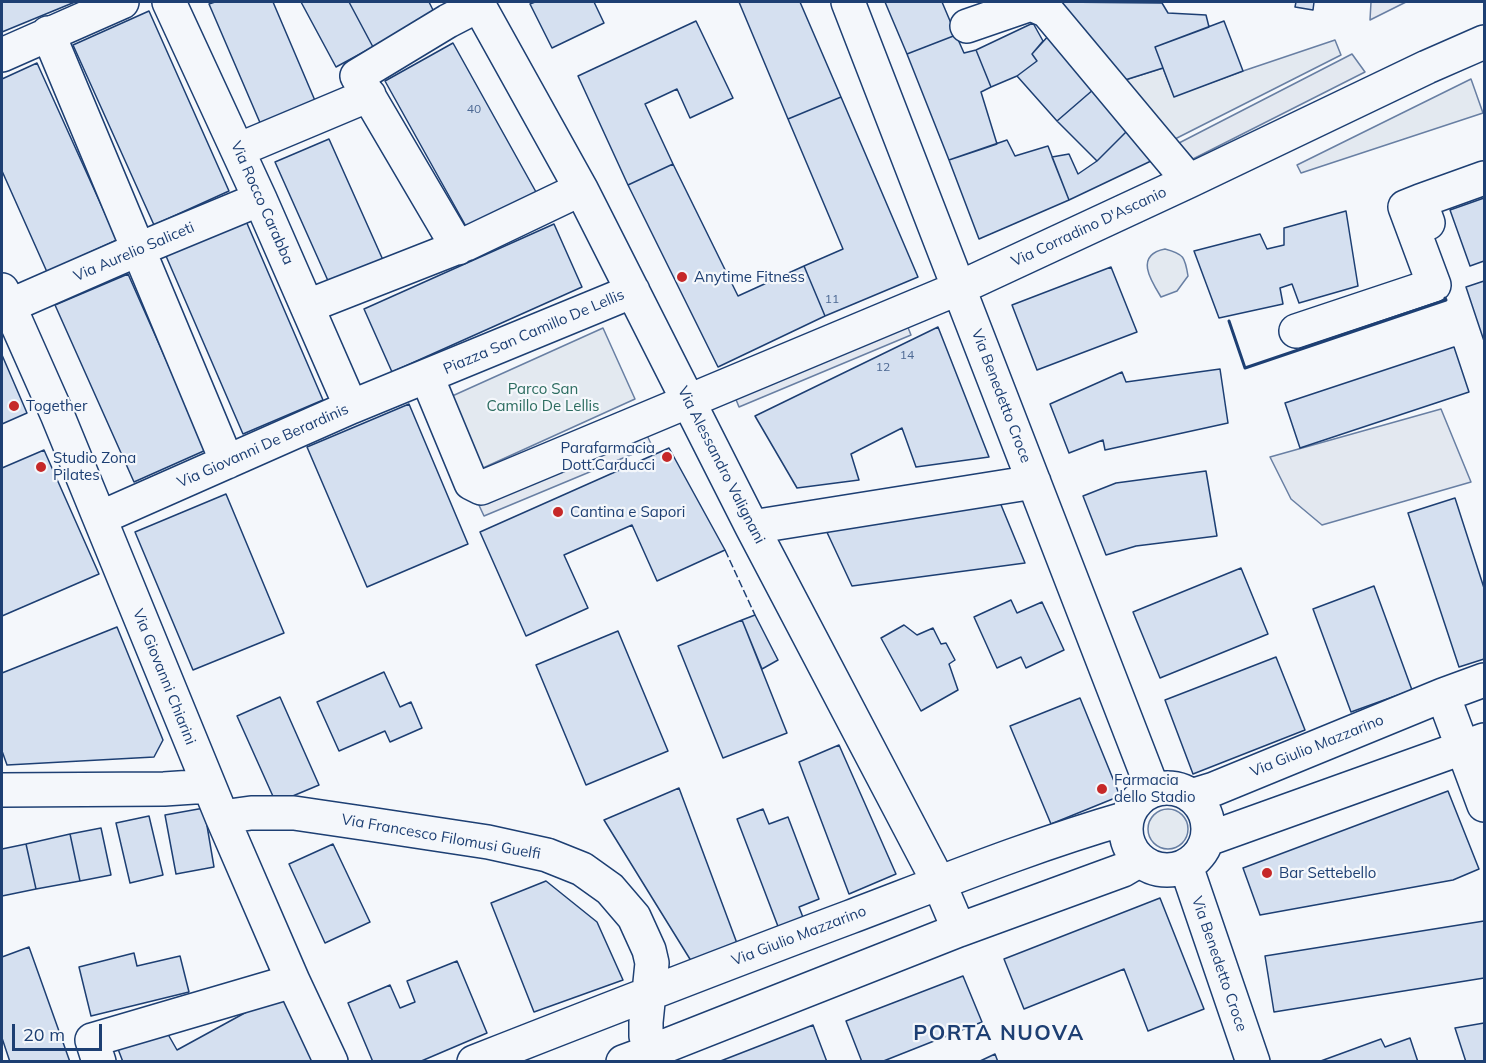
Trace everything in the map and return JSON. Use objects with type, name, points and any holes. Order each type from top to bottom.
[{"type":"street","points":[[2,55],[122,2]]},
{"type":"street","name":"Via Rocco Carabba","points":[[169,2],[238,150],[351,407]]},
{"type":"street","name":"Via Benedetto Croce","points":[[848,2],[1153,790]]},
{"type":"street","points":[[458,248],[357,76],[478,3]]},
{"type":"street","name":"Via Alessandro Valignani","points":[[478,3],[581,189],[752,526],[939,883],[959,930]]},
{"type":"street","points":[[968,26],[1031,4],[1047,11],[1190,181]]},
{"type":"street","points":[[48,33],[227,462]]},
{"type":"street","name":"Via Corradino D'Ascanio","points":[[688,400],[959,288],[1190,181],[1427,67],[1485,42]]},
{"type":"street","points":[[238,150],[369,95]]},
{"type":"street","points":[[1296,331],[1434,285],[1405,207],[1485,178]]},
{"type":"street","points":[[308,306],[458,248],[581,189]]},
{"type":"street","name":"Via Aurelio Saliceti","points":[[5,298],[137,250],[260,199]]},
{"type":"street","points":[[1420,201],[1452,287]]},
{"type":"street","name":"Piazza San Camillo De Lellis","points":[[633,291],[427,377],[471,483],[481,488],[688,400]]},
{"type":"street","name":"Via Giovanni Chiarini","points":[[5,298],[57,414],[222,817],[331,1062]]},
{"type":"street","name":"Via Giovanni De Berardinis","points":[[100,518],[351,407],[427,377]]},
{"type":"street","points":[[752,526],[1034,482]]},
{"type":"street","name":"Via Giulio Mazzarino","points":[[1191,796],[1214,789],[1485,680]]},
{"type":"street","points":[[1443,695],[1474,744],[1485,805]]},
{"type":"street","points":[[1208,839],[1474,744]]},
{"type":"street","points":[[2,790],[164,789],[209,786]]},
{"type":"street","points":[[1170,788],[1181,790],[1191,796],[1200,804],[1209,827],[1208,839],[1203,850],[1196,860],[1174,870],[1150,867],[1132,851],[1127,841],[1127,818],[1132,808],[1139,799],[1153,790],[1170,788]]},
{"type":"street","name":"Via Francesco Filomusi Guelfi","points":[[222,817],[251,813],[294,813],[498,844],[546,855],[582,869],[610,889],[634,917],[650,950],[652,963],[650,993],[642,1058]]},
{"type":"street","name":"Via Giulio Mazzarino","points":[[474,1062],[939,883],[1127,818]]},
{"type":"street","points":[[642,1058],[959,930],[1123,870],[1140,860]]},
{"type":"street","name":"Via Benedetto Croce","points":[[1186,866],[1253,1062]]},
{"type":"street","points":[[99,1062],[92,1040],[293,981]]},
{"type":"green space","points":[[1335,40],[1341,55],[1175,139],[1125,80],[1163,68],[1174,96]]},
{"type":"green space","points":[[1471,79],[1483,113],[1301,173],[1297,165]]},
{"type":"green space","points":[[1165,249],[1182,257],[1188,276],[1177,291],[1161,297],[1153,284],[1147,263],[1156,252]]},
{"type":"green space","name":"Parco San Camillo De Lellis","points":[[603,328],[635,399],[483,468],[450,397]]},
{"type":"green space","points":[[1168,809],[1182,815],[1188,829],[1182,843],[1168,849],[1154,843],[1148,829],[1154,815]]},
{"type":"shaded area","points":[[1371,2],[1406,2],[1370,20]]},
{"type":"shaded area","points":[[1352,54],[1365,72],[1193,159],[1179,143]]},
{"type":"shaded area","points":[[907,325],[911,335],[739,407],[735,397]]},
{"type":"shaded area","points":[[1441,409],[1471,482],[1322,525],[1291,499],[1270,457]]},
{"type":"shaded area","points":[[645,431],[652,446],[484,516],[477,501]]},
{"type":"building","points":[[2,2],[75,2],[2,32]]},
{"type":"building","points":[[215,2],[273,2],[316,103],[261,125],[209,4]]},
{"type":"building","points":[[301,2],[349,2],[373,47],[336,67]]},
{"type":"building","points":[[349,2],[429,2],[435,14],[373,47]]},
{"type":"building","points":[[535,2],[594,2],[604,23],[552,48],[530,4]]},
{"type":"building","points":[[739,2],[800,2],[841,97],[788,119]]},
{"type":"building","points":[[885,2],[942,2],[956,35],[907,54]]},
{"type":"building","points":[[1054,2],[1162,3],[1168,13],[1206,15],[1209,27],[1155,47],[1163,68],[1125,80]]},
{"type":"building","points":[[1296,2],[1314,2],[1313,10],[1295,7]]},
{"type":"building","points":[[149,11],[229,191],[154,225],[73,45]]},
{"type":"building","points":[[696,21],[733,98],[690,118],[677,89],[645,104],[673,164],[628,185],[578,76]]},
{"type":"building","points":[[1224,21],[1243,71],[1174,97],[1155,47]]},
{"type":"building","points":[[1033,23],[1043,41],[1032,54],[1037,61],[1017,76],[991,87],[976,50]]},
{"type":"building","points":[[1050,34],[1094,89],[1057,121],[1017,76],[1037,61],[1032,54]]},
{"type":"building","points":[[956,35],[964,53],[976,50],[991,87],[981,92],[997,144],[949,160],[907,54]]},
{"type":"building","points":[[453,43],[536,192],[468,230],[385,81]]},
{"type":"building","points":[[37,63],[117,240],[47,272],[2,171],[2,79]]},
{"type":"building","points":[[1094,89],[1131,127],[1097,161],[1057,121]]},
{"type":"building","points":[[841,97],[918,277],[825,316],[804,266],[843,249],[788,119]]},
{"type":"building","points":[[1131,127],[1151,161],[1069,200],[1052,157],[1069,154],[1078,174],[1097,161]]},
{"type":"building","points":[[329,139],[383,260],[329,283],[275,162]]},
{"type":"building","points":[[1007,140],[1015,156],[1048,146],[1069,200],[979,239],[949,160]]},
{"type":"building","points":[[673,164],[738,296],[804,266],[825,316],[718,367],[628,185]]},
{"type":"building","points":[[1484,198],[1484,261],[1470,266],[1450,210]]},
{"type":"building","points":[[1346,211],[1358,286],[1299,303],[1292,284],[1280,288],[1283,304],[1219,318],[1194,251],[1260,234],[1267,249],[1284,245],[1284,228]]},
{"type":"building","points":[[246,221],[323,400],[243,434],[166,256]]},
{"type":"building","points":[[554,224],[582,287],[392,372],[364,309]]},
{"type":"building","points":[[1111,267],[1137,332],[1037,370],[1012,305]]},
{"type":"building","points":[[128,274],[206,450],[134,482],[55,305]]},
{"type":"building","points":[[1484,281],[1484,341],[1466,287]]},
{"type":"building","points":[[938,327],[989,457],[916,467],[902,428],[851,454],[859,480],[797,488],[755,416]]},
{"type":"building","points":[[1454,347],[1469,392],[1300,448],[1285,403]]},
{"type":"building","points":[[2,355],[27,413],[2,424]]},
{"type":"building","points":[[1220,369],[1228,423],[1105,450],[1103,440],[1069,453],[1050,404],[1122,372],[1126,382]]},
{"type":"building","points":[[409,404],[468,544],[367,587],[307,447]]},
{"type":"building","points":[[669,448],[725,550],[657,581],[632,525],[564,555],[588,608],[526,636],[480,532]]},
{"type":"building","points":[[44,450],[99,574],[2,616],[2,468]]},
{"type":"building","points":[[1206,471],[1217,536],[1136,546],[1106,555],[1083,496],[1116,483]]},
{"type":"building","points":[[226,494],[284,633],[193,670],[135,532]]},
{"type":"building","points":[[1455,498],[1484,588],[1484,659],[1459,667],[1408,513]]},
{"type":"building","points":[[999,500],[1025,563],[852,586],[825,528]]},
{"type":"building","points":[[1241,568],[1268,634],[1160,678],[1133,612]]},
{"type":"building","points":[[1374,586],[1412,690],[1351,712],[1313,609]]},
{"type":"building","points":[[1011,600],[1017,613],[1042,602],[1064,650],[1026,668],[1021,657],[997,668],[974,617]]},
{"type":"building","points":[[755,615],[778,660],[762,669],[742,620]]},
{"type":"building","points":[[742,620],[787,733],[723,758],[678,646]]},
{"type":"building","points":[[904,625],[917,635],[933,628],[941,644],[946,643],[955,660],[949,664],[958,690],[921,711],[881,638]]},
{"type":"building","points":[[117,627],[163,740],[154,757],[7,765],[2,751],[2,673]]},
{"type":"building","points":[[618,631],[668,751],[586,785],[536,665]]},
{"type":"building","points":[[1276,657],[1305,730],[1193,774],[1165,700]]},
{"type":"building","points":[[384,672],[400,707],[411,702],[422,728],[390,742],[385,731],[339,751],[317,702]]},
{"type":"building","points":[[280,697],[319,785],[276,803],[237,716]]},
{"type":"building","points":[[1080,698],[1120,796],[1051,824],[1010,726]]},
{"type":"building","points":[[839,745],[896,874],[849,894],[799,762]]},
{"type":"building","points":[[679,788],[738,946],[693,964],[604,820]]},
{"type":"building","points":[[1448,791],[1479,869],[1453,880],[1260,915],[1243,868]]},
{"type":"building","points":[[204,808],[214,867],[176,874],[165,815]]},
{"type":"building","points":[[763,809],[769,824],[788,817],[819,899],[799,907],[804,920],[779,929],[737,819]]},
{"type":"building","points":[[149,816],[163,875],[130,883],[116,823]]},
{"type":"building","points":[[101,828],[111,875],[80,881],[70,834]]},
{"type":"building","points":[[70,834],[80,881],[36,889],[26,844]]},
{"type":"building","points":[[26,844],[36,889],[2,896],[2,849]]},
{"type":"building","points":[[333,844],[370,922],[325,943],[289,864]]},
{"type":"building","points":[[546,881],[597,922],[623,980],[534,1012],[491,903]]},
{"type":"building","points":[[1160,898],[1204,1009],[1148,1031],[1124,969],[1024,1009],[1004,959]]},
{"type":"building","points":[[1484,921],[1484,978],[1274,1012],[1265,956]]},
{"type":"building","points":[[29,947],[70,1062],[10,1062],[2,1038],[2,957]]},
{"type":"building","points":[[134,953],[137,966],[180,956],[189,992],[91,1016],[79,967]]},
{"type":"building","points":[[457,961],[487,1033],[419,1062],[373,1062],[348,1003],[390,985],[400,1008],[415,1002],[407,981]]},
{"type":"building","points":[[963,976],[982,1022],[881,1062],[862,1062],[846,1021]]},
{"type":"building","points":[[274,997],[289,1001],[317,1062],[123,1062],[118,1049],[165,1029],[177,1050]]},
{"type":"building","points":[[1484,1023],[1484,1062],[1466,1062],[1455,1028]]},
{"type":"building","points":[[813,1025],[827,1062],[718,1062]]},
{"type":"building","points":[[1410,1038],[1418,1062],[1318,1062],[1381,1039],[1385,1047]]},
{"type":"building","points":[[995,1054],[998,1062],[978,1062]]},
{"type":"fence","points":[[725,550],[755,615]]},
{"type":"wall","points":[[1229,321],[1245,368],[1446,300],[1445,298]]},
{"type":"place","name":"Anytime Fitness","points":[[682,277]]},
{"type":"place","name":"Together","points":[[14,406]]},
{"type":"place","name":"Parafarmacia Dott.Carducci","points":[[667,457]]},
{"type":"place","name":"Studio Zona Pilates","points":[[41,467]]},
{"type":"place","name":"Cantina e Sapori","points":[[558,512]]},
{"type":"place","name":"Farmacia dello Stadio","points":[[1102,789]]},
{"type":"place","name":"Bar Settebello","points":[[1267,873]]},
{"type":"district","name":"PORTA NUOVA","points":[[999,1034]]}]
